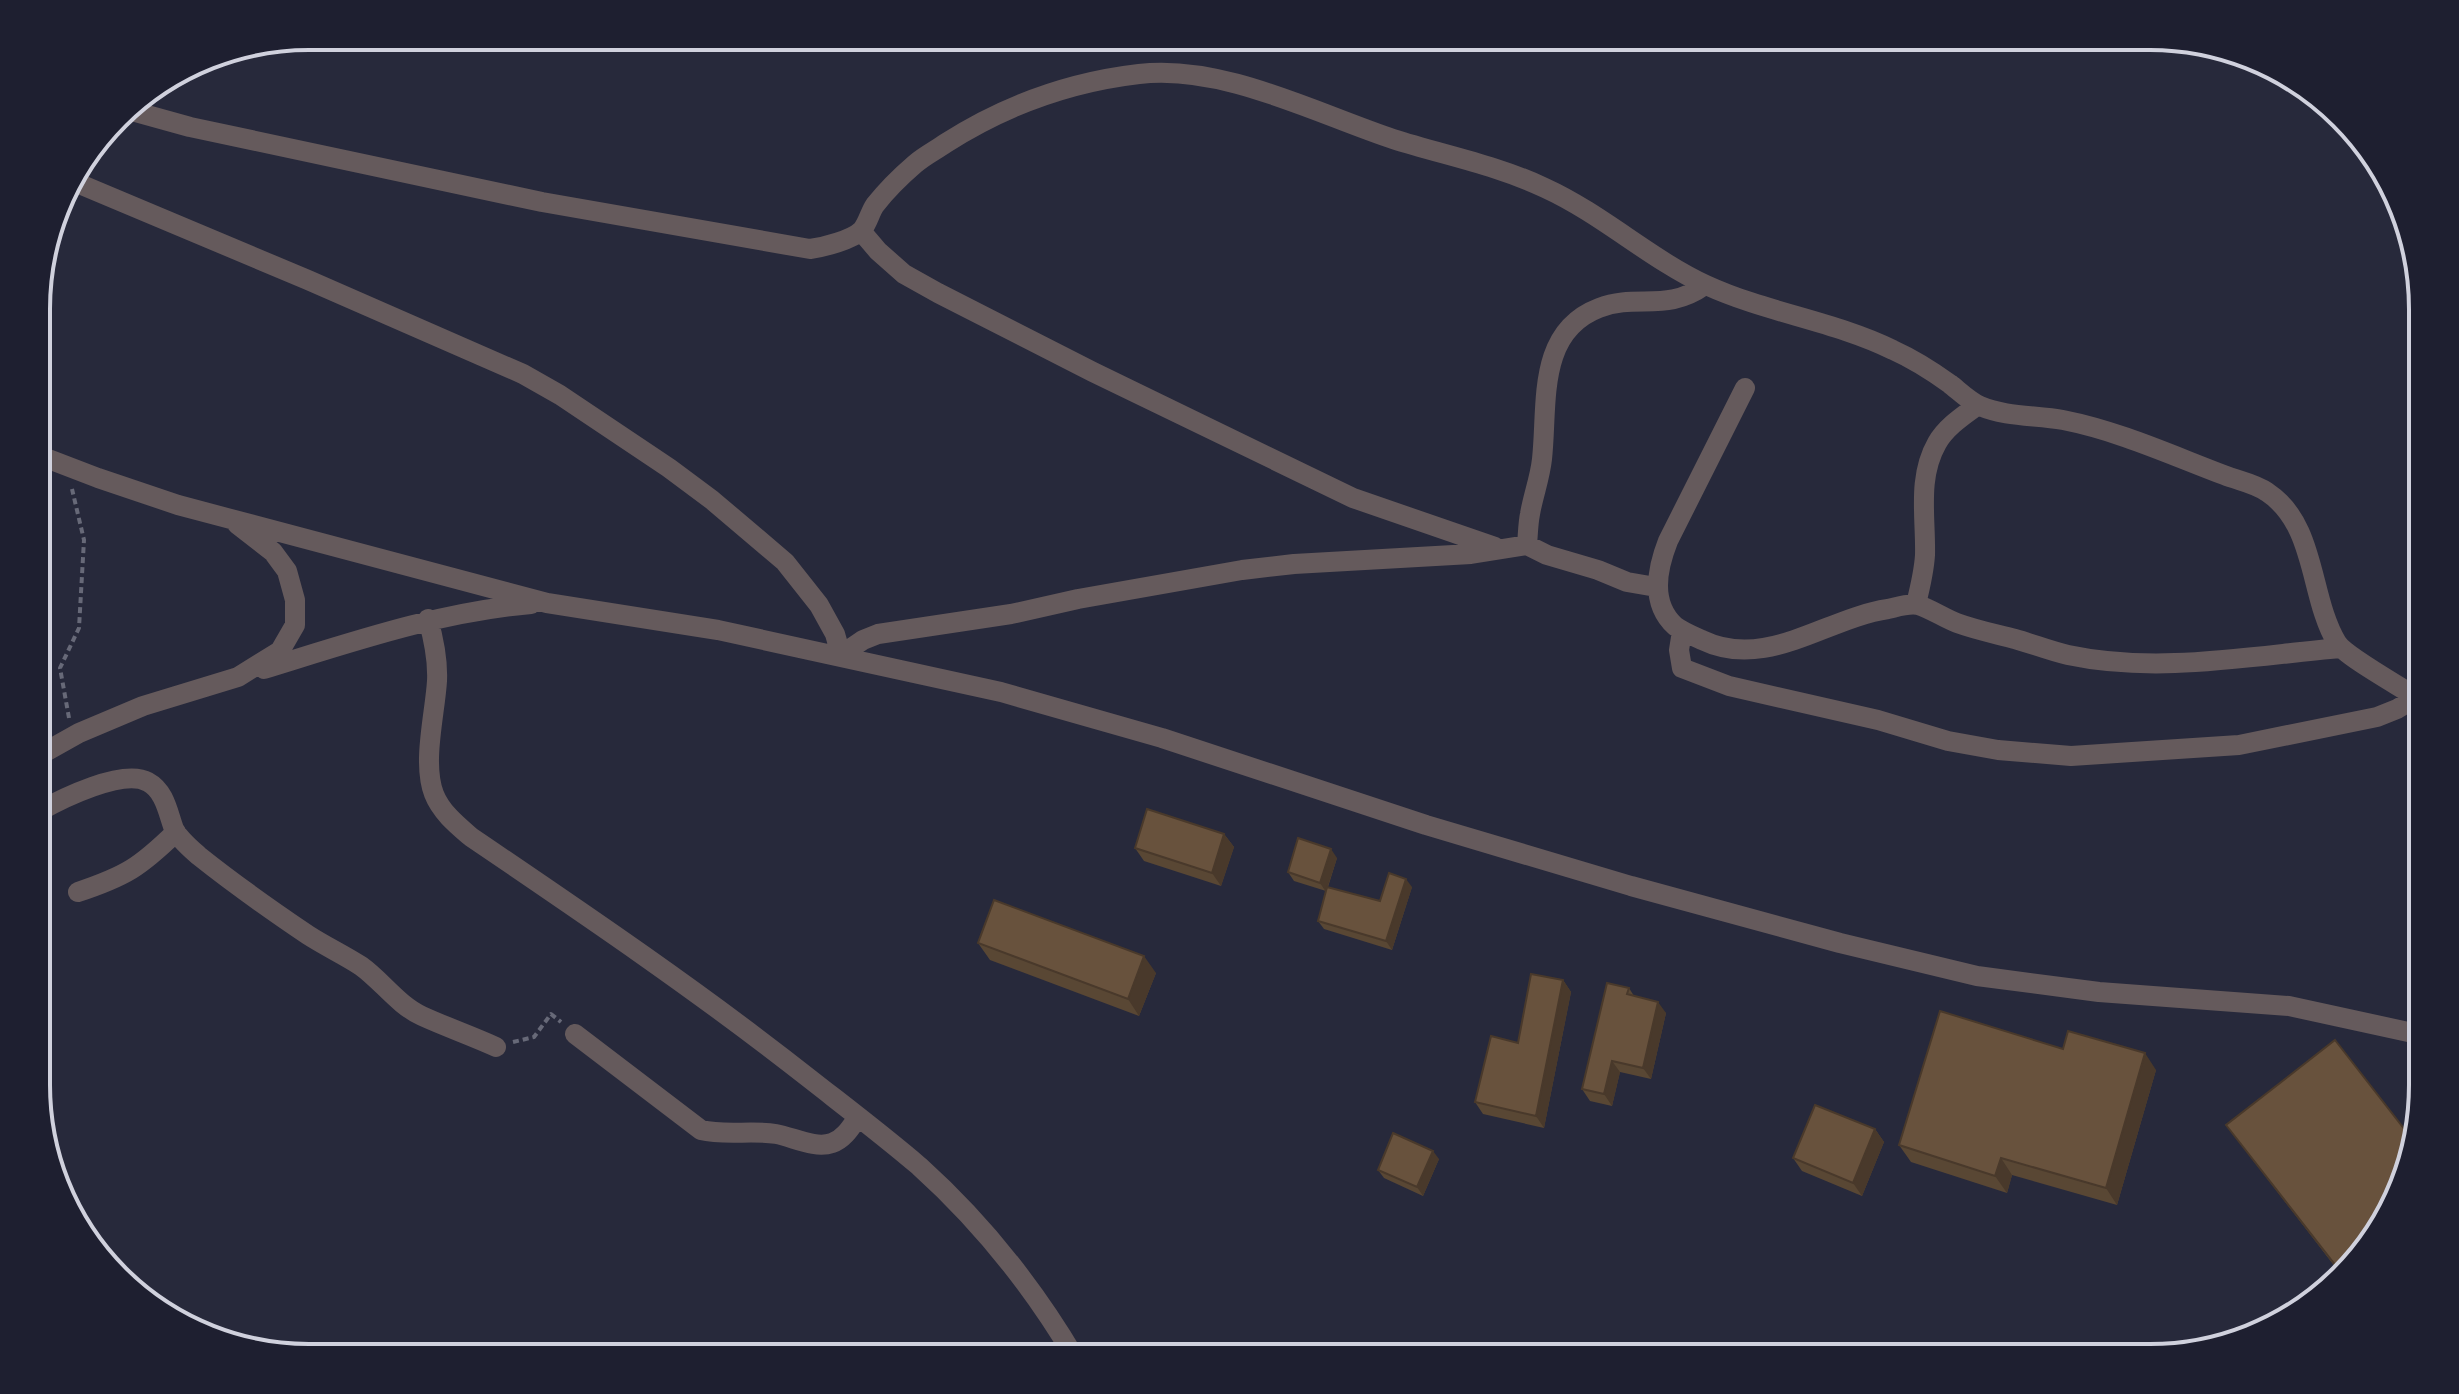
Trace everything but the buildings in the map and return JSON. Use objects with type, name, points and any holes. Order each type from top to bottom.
[{"type":"street","points":[[139,113],[190,127],[542,202],[810,249],[827,246],[861,231],[874,206],[916,163],[975,125],[1033,99],[1097,80],[1145,73],[1212,77],[1401,141],[1495,168],[1544,187],[1705,285],[1868,338],[1922,365],[1978,405],[2014,415],[2063,420],[2105,431],[2257,485],[2274,496],[2300,533],[2326,620],[2340,648],[2408,691]]},
{"type":"street","points":[[82,185],[523,374],[560,395],[669,468],[785,562],[819,605],[835,634],[841,655]]},
{"type":"street","points":[[861,231],[904,274],[1093,372],[1353,498],[1498,549]]},
{"type":"street","points":[[1527,545],[1529,515],[1541,464],[1546,388],[1556,348],[1566,329],[1578,318],[1600,307],[1624,302],[1674,301],[1691,295],[1705,285]]},
{"type":"street","points":[[1745,388],[1668,541],[1660,562],[1656,587],[1663,609],[1672,623],[1711,645],[1743,651],[1766,648],[1876,610],[1916,604],[1967,626],[2067,654],[2112,662],[2236,660],[2340,648]]},
{"type":"street","points":[[1916,604],[1925,553],[1924,486],[1930,459],[1937,442],[1978,405]]},
{"type":"street","points":[[50,460],[178,505],[547,603],[718,630],[1001,692],[1162,738],[1631,886],[1840,943],[1977,976],[2099,992],[2289,1006],[2408,1032]]},
{"type":"street","points":[[231,519],[273,552],[287,571],[295,600],[295,625],[280,651],[238,677]]},
{"type":"street","points":[[841,655],[878,634],[1011,614],[1242,570],[1294,564],[1471,554],[1527,545],[1547,555],[1627,582],[1656,587]]},
{"type":"street","points":[[50,750],[143,706],[428,619],[487,608],[547,603]]},
{"type":"street","points":[[428,619],[436,646],[437,678],[430,775],[434,793],[448,815],[471,837],[748,1029],[918,1166],[987,1235],[1029,1288],[1066,1344]]},
{"type":"street","points":[[1682,631],[1679,650],[1682,668],[1775,697],[1878,720],[1948,741],[1998,750],[2071,756],[2239,745],[2377,717],[2408,704]]},
{"type":"street","points":[[50,806],[107,783],[133,779],[147,782],[160,793],[176,832],[196,853],[235,884],[311,937],[365,969],[405,1006],[496,1047]]},
{"type":"street","points":[[78,892],[130,872],[176,832]]},
{"type":"street","points":[[575,1034],[701,1130],[775,1134],[816,1145],[831,1144],[847,1133],[858,1117]]},
{"type":"path","points":[[66,741],[72,735],[60,668],[79,628],[84,540],[67,466]]},
{"type":"path","points":[[496,1047],[534,1037],[551,1014],[575,1034]]}]
